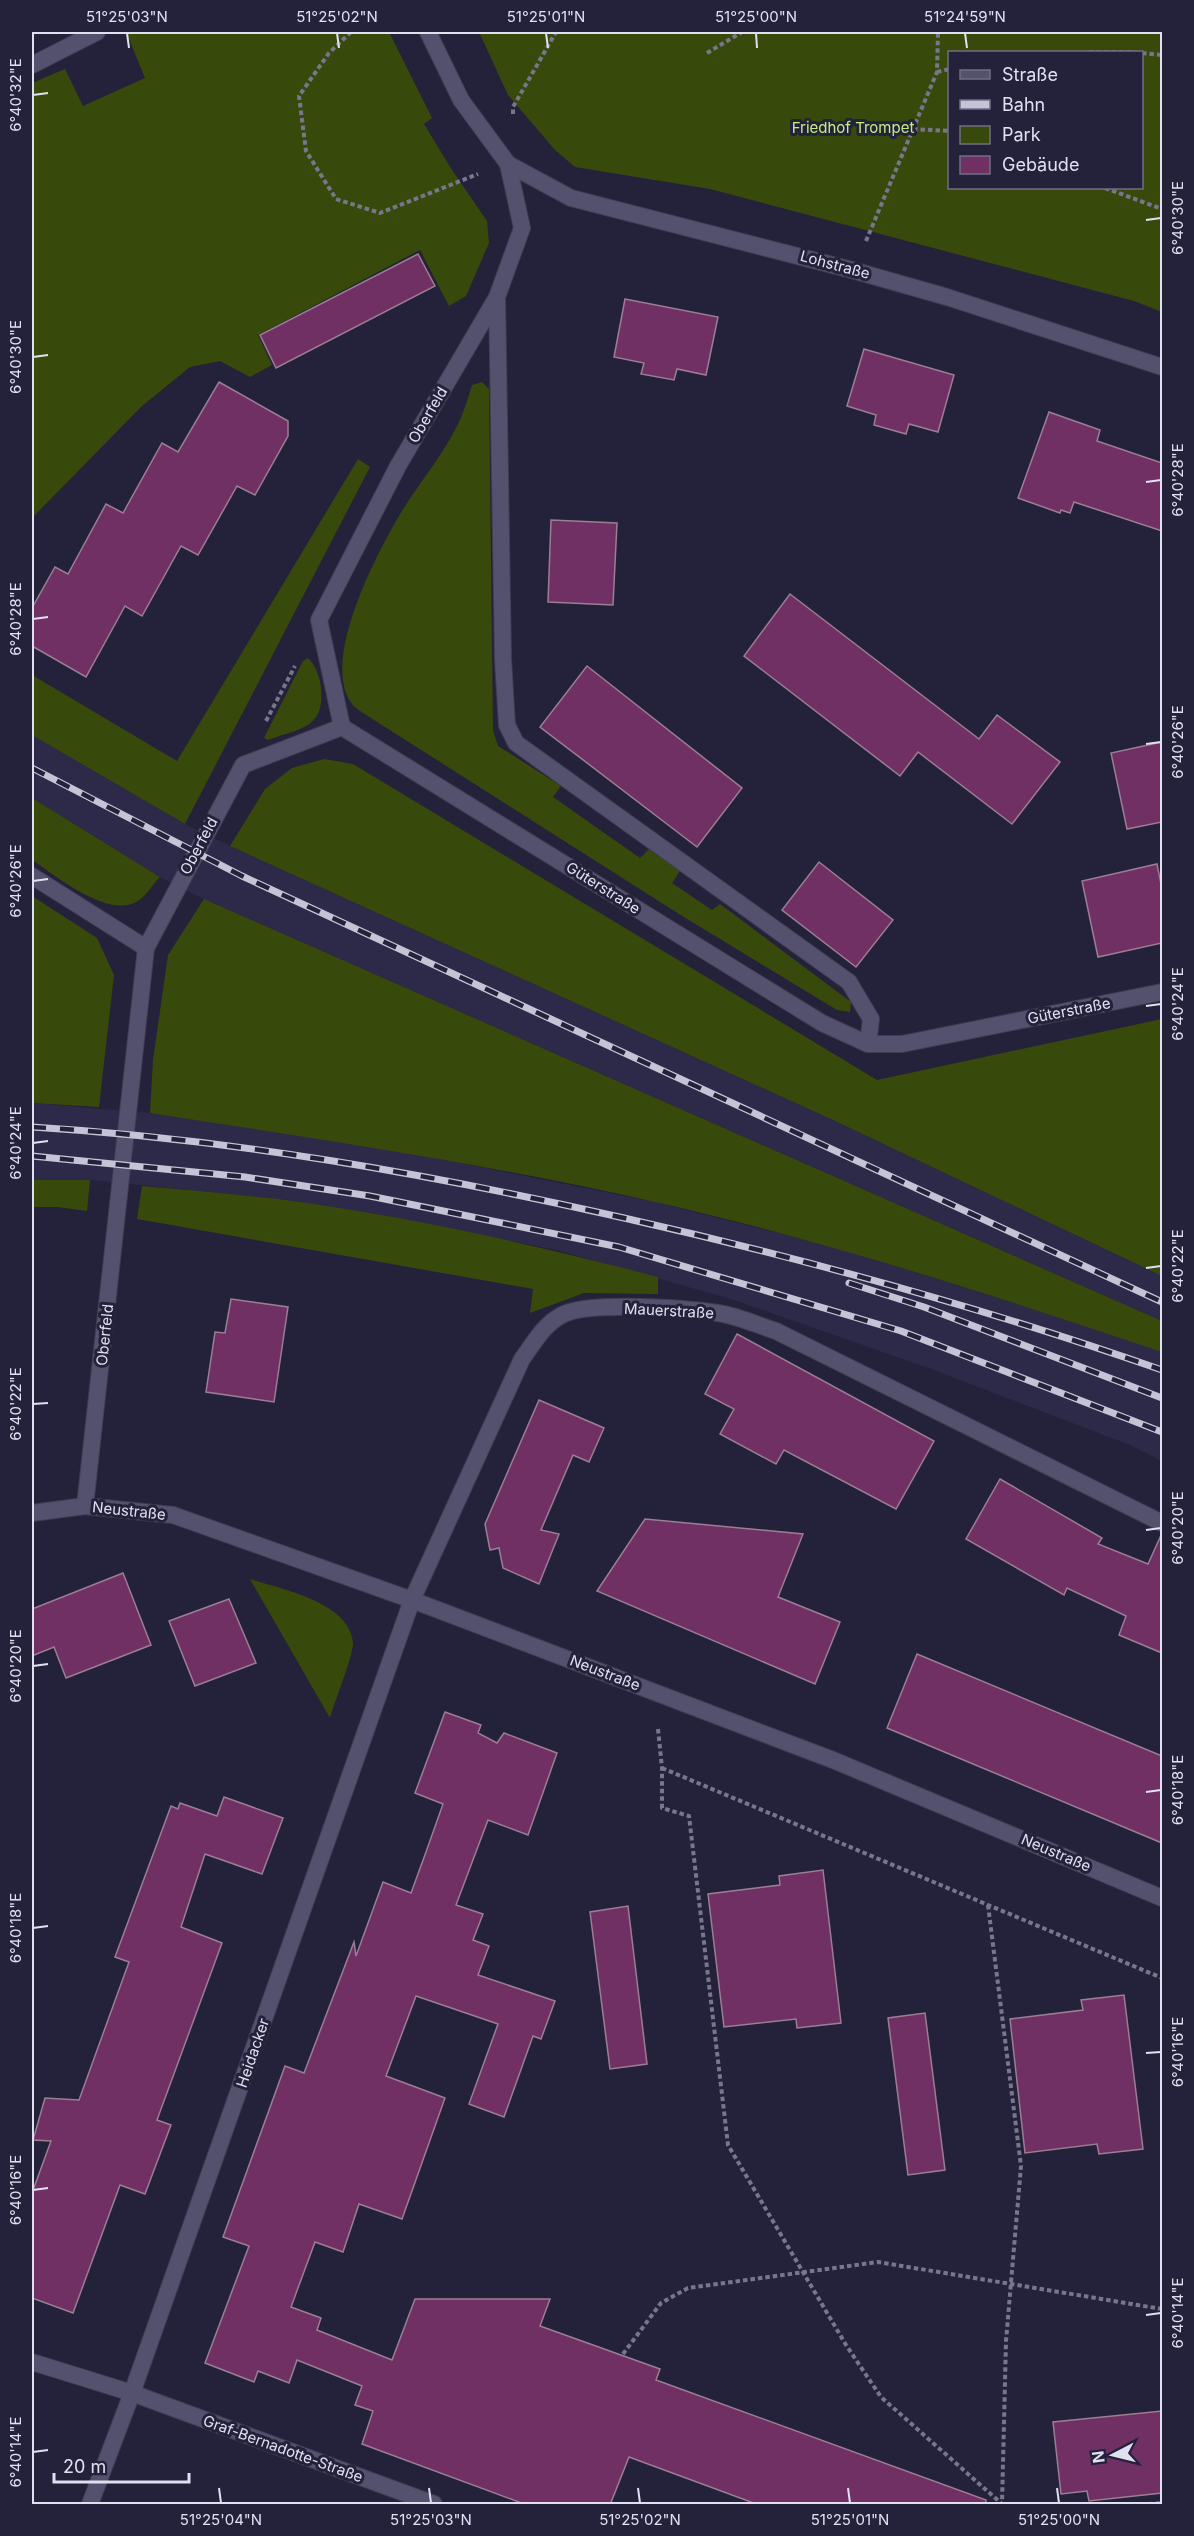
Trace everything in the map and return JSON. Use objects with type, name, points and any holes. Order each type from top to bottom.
[{"type":"street","points":[[32,66],[97,32]]},
{"type":"street","name":"Oberfeld","points":[[319,620],[399,466],[497,297],[522,228],[508,164],[461,100],[428,32]]},
{"type":"street","name":"Lohstraße","points":[[508,164],[571,198],[852,270],[947,297],[1162,367]]},
{"type":"street","name":"Oberfeld","points":[[497,297],[503,659],[507,725],[516,743],[849,982],[871,1019],[868,1044]]},
{"type":"street","points":[[243,765],[342,727],[319,620]]},
{"type":"street","name":"Güterstraße","points":[[342,727],[822,1023],[868,1044],[902,1044],[1162,992]]},
{"type":"street","name":"Oberfeld","points":[[85,1506],[146,948],[243,765]]},
{"type":"street","points":[[32,876],[146,948]]},
{"type":"street","name":"Mauerstraße","points":[[412,1600],[522,1359],[546,1325],[564,1314],[588,1308],[719,1313],[776,1331],[1162,1523]]},
{"type":"street","name":"Neustraße","points":[[32,1513],[85,1506],[173,1515],[412,1600],[833,1760],[1162,1898]]},
{"type":"street","name":"Heidacker","points":[[90,2505],[132,2393],[412,1600]]},
{"type":"street","name":"Graf-Bernadotte-Straße","points":[[32,2362],[132,2393],[434,2505]]},
{"type":"path","points":[[351,32],[329,53],[299,96],[306,151],[336,200],[380,213],[458,180],[508,164],[513,107],[556,32]]},
{"type":"path","points":[[707,53],[742,32]]},
{"type":"path","points":[[852,270],[937,72],[938,32]]},
{"type":"path","points":[[1143,53],[1162,55]]},
{"type":"path","points":[[937,72],[948,69]]},
{"type":"path","points":[[914,129],[948,131]]},
{"type":"path","points":[[1108,189],[1162,209]]},
{"type":"path","points":[[243,765],[319,620]]},
{"type":"path","points":[[653,1691],[662,1768],[662,1808],[689,1816],[728,2145],[804,2270],[846,2345],[881,2397],[1002,2505]]},
{"type":"path","points":[[662,1768],[1162,1978]]},
{"type":"path","points":[[988,1905],[1021,2166],[1006,2341],[1002,2505]]},
{"type":"path","points":[[623,2354],[661,2303],[688,2288],[804,2270],[878,2262],[1162,2308]]},
{"type":"path","points":[[1148,2505],[1162,2503]]},
{"type":"shaded area","points":[[32,735],[185,824],[230,846],[833,1120],[1162,1276],[1162,1321],[204,899],[160,877],[32,798]]},
{"type":"shaded area","points":[[32,1103],[150,1113],[386,1148],[655,1202],[842,1249],[1049,1314],[1162,1352],[1162,1461],[1130,1445],[931,1369],[731,1299],[556,1250],[375,1214],[278,1199],[90,1180],[32,1180]]},
{"type":"green space","points":[[131,32],[389,32],[432,118],[424,124],[487,221],[489,243],[466,296],[449,306],[420,250],[258,335],[272,365],[250,377],[220,361],[190,367],[142,406],[32,518],[32,83],[65,69],[83,106],[145,78],[127,34]]},
{"type":"green space","name":"Friedhof Trompet","points":[[479,32],[1162,32],[1162,312],[1134,301],[710,189],[575,167],[555,150],[508,95]]},
{"type":"green space","points":[[482,382],[489,389],[493,730],[498,746],[561,786],[553,797],[640,858],[649,849],[680,871],[672,883],[712,910],[720,904],[851,1002],[850,1012],[837,1010],[679,914],[352,704],[344,685],[343,662],[347,636],[355,609],[377,556],[399,516],[452,436],[472,385]]},
{"type":"green space","points":[[358,459],[370,467],[185,824],[32,735],[32,675],[177,761]]},
{"type":"green space","points":[[308,658],[320,680],[319,712],[308,725],[300,729],[268,740],[264,738],[303,661]]},
{"type":"green space","points":[[324,759],[353,764],[877,1080],[1162,1019],[1162,1276],[833,1120],[230,846],[265,789],[292,768]]},
{"type":"green space","points":[[32,798],[160,877],[141,899],[126,905],[112,905],[68,885],[32,860]]},
{"type":"green space","points":[[32,896],[97,938],[114,975],[99,1107],[32,1103]]},
{"type":"green space","points":[[204,899],[1162,1321],[1162,1352],[974,1290],[720,1217],[593,1188],[467,1164],[150,1113],[153,1060],[168,955]]},
{"type":"green space","points":[[32,1180],[90,1180],[87,1211],[57,1207],[32,1207]]},
{"type":"green space","points":[[142,1186],[278,1199],[469,1232],[658,1277],[658,1294],[584,1293],[530,1313],[533,1289],[137,1219]]},
{"type":"green space","points":[[250,1579],[312,1599],[340,1617],[349,1628],[353,1642],[352,1648],[330,1718]]},
{"type":"building","points":[[418,254],[435,286],[276,368],[260,335]]},
{"type":"building","points":[[625,299],[718,317],[706,375],[677,369],[674,380],[641,374],[644,363],[614,357]]},
{"type":"building","points":[[864,349],[954,375],[938,432],[909,424],[906,434],[874,425],[876,415],[847,406]]},
{"type":"building","points":[[219,382],[288,421],[288,436],[255,495],[237,486],[198,555],[181,546],[142,616],[125,606],[86,677],[32,646],[32,608],[55,567],[68,574],[106,504],[123,513],[162,443],[178,452]]},
{"type":"building","points":[[1049,412],[1100,430],[1097,441],[1162,463],[1162,531],[1074,502],[1070,513],[1061,510],[1060,513],[1018,498]]},
{"type":"building","points":[[551,520],[617,523],[613,605],[548,602]]},
{"type":"building","points":[[790,594],[979,739],[997,715],[1060,762],[1012,824],[918,752],[900,776],[744,656]]},
{"type":"building","points":[[587,666],[742,788],[697,847],[540,727]]},
{"type":"building","points":[[1162,742],[1162,822],[1127,829],[1111,753]]},
{"type":"building","points":[[819,862],[893,920],[856,967],[782,910]]},
{"type":"building","points":[[1157,864],[1162,889],[1162,943],[1098,957],[1082,881]]},
{"type":"building","points":[[231,1299],[288,1307],[274,1402],[206,1392],[215,1332],[225,1333]]},
{"type":"building","points":[[737,1334],[934,1441],[896,1509],[784,1450],[776,1464],[720,1434],[734,1409],[705,1394]]},
{"type":"building","points":[[539,1400],[604,1428],[589,1462],[573,1455],[541,1530],[559,1534],[539,1584],[503,1568],[499,1548],[490,1550],[485,1524]]},
{"type":"building","points":[[1000,1479],[1102,1538],[1098,1544],[1148,1564],[1162,1533],[1162,1653],[1119,1635],[1126,1616],[1067,1588],[1064,1595],[966,1539]]},
{"type":"building","points":[[645,1519],[803,1534],[778,1597],[840,1622],[815,1684],[597,1591]]},
{"type":"building","points":[[123,1573],[151,1645],[66,1678],[54,1647],[32,1656],[32,1609]]},
{"type":"building","points":[[229,1599],[256,1663],[195,1686],[169,1621]]},
{"type":"building","points":[[917,1654],[1162,1756],[1162,1843],[887,1728]]},
{"type":"building","points":[[445,1712],[481,1725],[478,1733],[497,1743],[504,1733],[557,1753],[528,1835],[488,1820],[456,1905],[483,1914],[473,1940],[489,1946],[478,1975],[555,2001],[541,2039],[533,2036],[504,2117],[469,2104],[498,2024],[416,1996],[386,2076],[445,2098],[402,2219],[359,2204],[343,2252],[315,2242],[291,2307],[321,2318],[317,2330],[392,2360],[415,2299],[550,2299],[540,2326],[660,2369],[656,2380],[986,2500],[986,2505],[759,2505],[629,2457],[610,2505],[527,2505],[362,2444],[373,2411],[355,2405],[362,2386],[297,2360],[289,2383],[258,2371],[254,2382],[205,2363],[249,2246],[223,2237],[285,2066],[304,2073],[354,1942],[356,1956],[383,1882],[411,1893],[443,1804],[415,1793]]},
{"type":"building","points":[[224,1797],[283,1818],[262,1874],[205,1854],[181,1927],[222,1943],[157,2120],[171,2125],[145,2194],[120,2185],[73,2313],[32,2298],[32,2193],[51,2141],[33,2140],[45,2098],[79,2100],[129,1962],[115,1957],[171,1806],[178,1809],[180,1803],[217,1816]]},
{"type":"building","points":[[823,1870],[841,2023],[797,2028],[796,2019],[724,2027],[708,1894],[780,1885],[779,1876]]},
{"type":"building","points":[[628,1906],[647,2064],[610,2069],[590,1912]]},
{"type":"building","points":[[1124,1995],[1143,2149],[1099,2154],[1097,2144],[1025,2153],[1010,2019],[1083,2010],[1081,2000]]},
{"type":"building","points":[[925,2013],[945,2170],[908,2175],[888,2018]]},
{"type":"building","points":[[1162,2411],[1162,2493],[1089,2501],[1087,2491],[1061,2494],[1053,2422]]},
{"type":"railway","points":[[32,768],[242,876],[1162,1302]]},
{"type":"railway","points":[[32,1127],[256,1149],[404,1173],[551,1202],[760,1250],[896,1286],[1030,1326],[1162,1370]]},
{"type":"railway","points":[[32,1156],[245,1177],[370,1196],[619,1247],[901,1331],[1162,1432]]},
{"type":"railway","points":[[849,1283],[924,1307],[1162,1398]]}]
